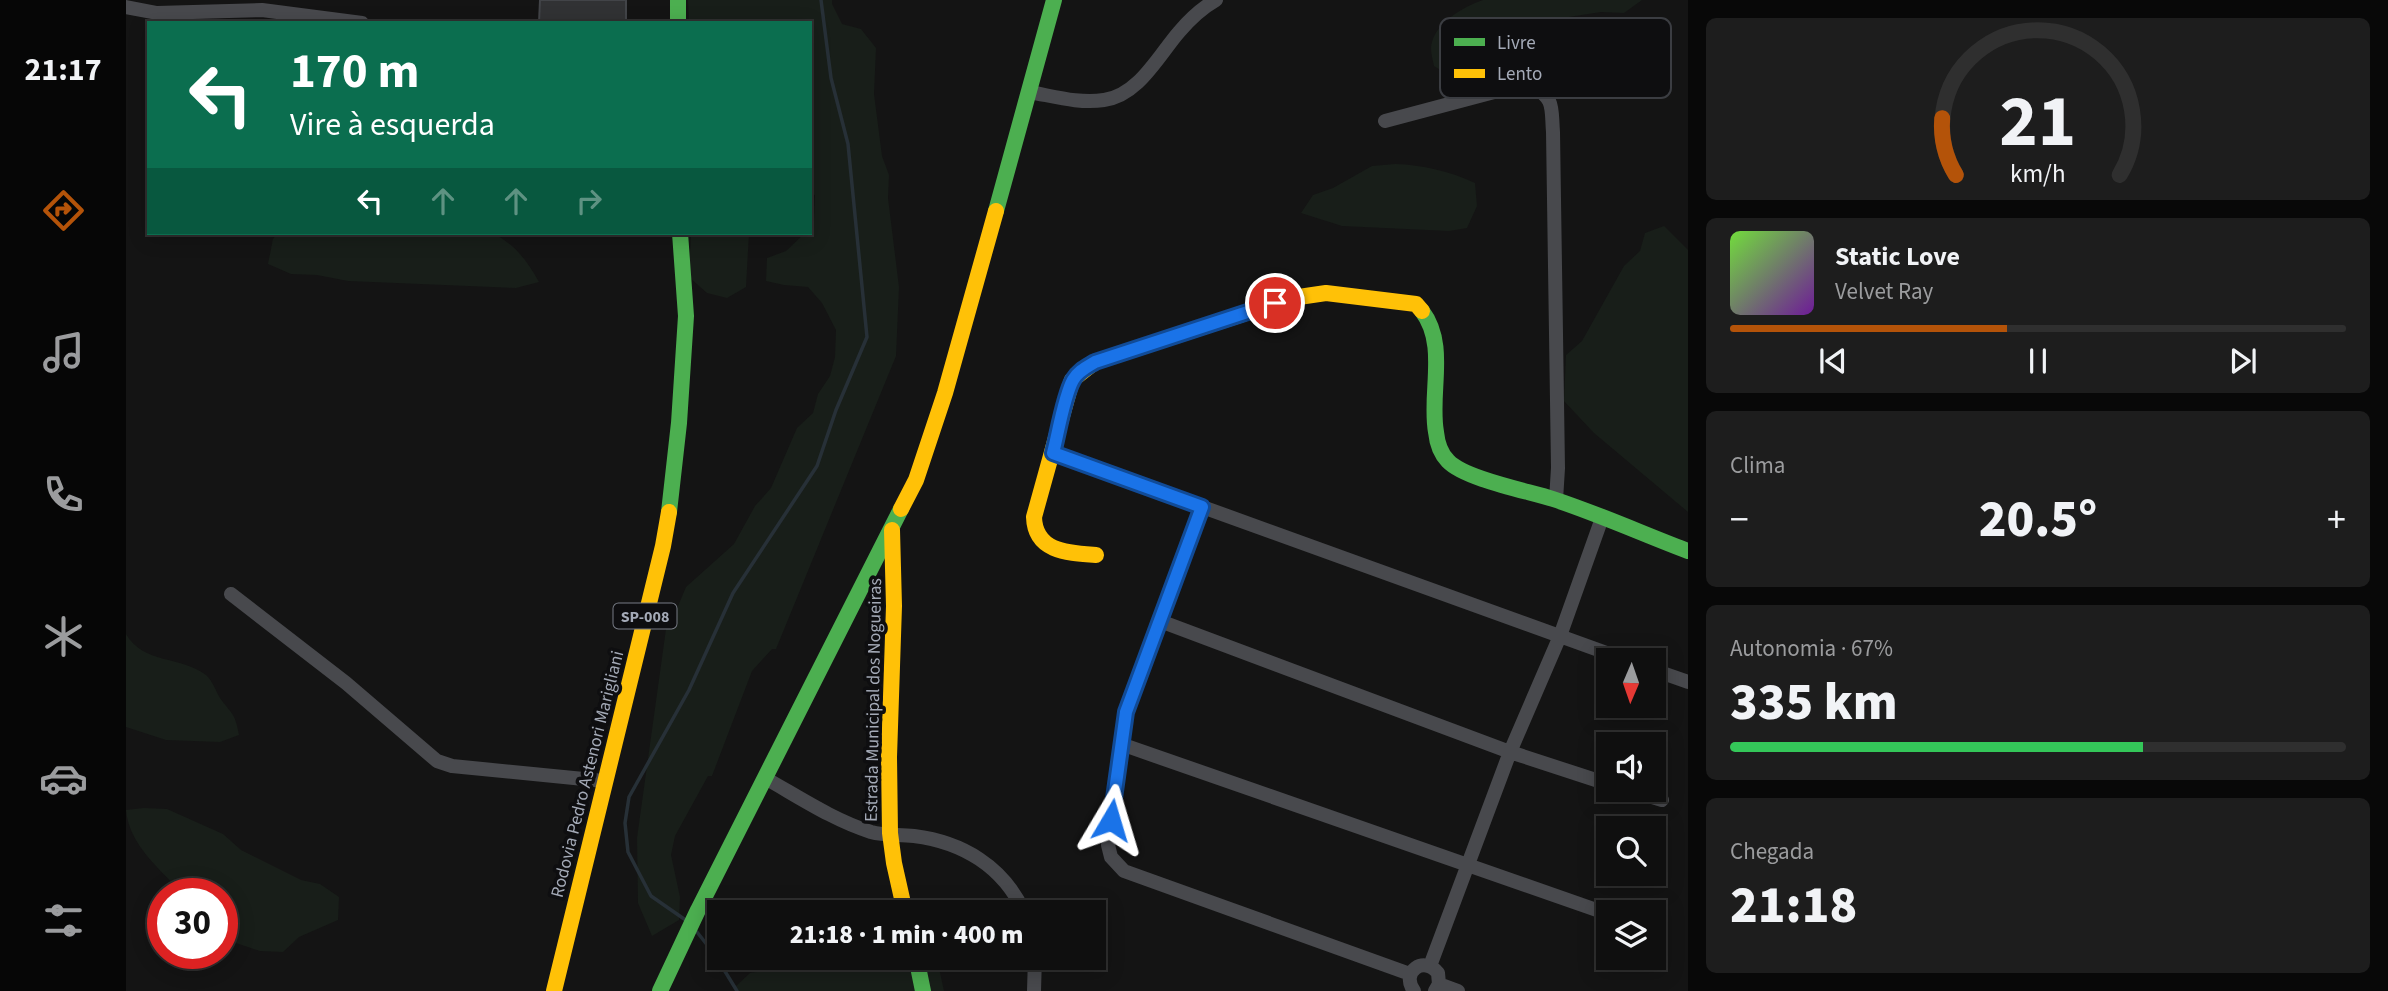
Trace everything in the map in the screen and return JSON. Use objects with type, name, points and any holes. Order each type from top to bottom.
[{"type":"street","points":[[678,0],[678,21]]},
{"type":"street","points":[[660,991],[698,910],[916,480],[944,393],[1054,0]]},
{"type":"street","points":[[1029,92],[1086,102],[1108,100],[1128,91],[1149,70],[1181,29],[1216,0]]},
{"type":"street","points":[[126,7],[157,13],[262,10],[347,21]]},
{"type":"street","points":[[1385,121],[1472,98]]},
{"type":"street","points":[[1549,98],[1552,108],[1558,468],[1556,500]]},
{"type":"street","name":"Rodovia Pedro Astenori Marigliani","points":[[554,991],[663,546],[671,501],[686,316],[680,235]]},
{"type":"street","points":[[1096,555],[1075,554],[1045,543],[1035,533],[1034,517],[1073,380],[1095,362],[1259,307],[1326,293],[1416,304],[1424,311],[1430,320],[1435,342],[1436,441],[1447,460],[1464,470],[1556,500],[1688,551]]},
{"type":"street","points":[[1053,453],[1596,649]]},
{"type":"street","points":[[1202,507],[1126,712],[1108,845],[1111,857],[1124,871],[1410,974]]},
{"type":"street","points":[[1430,966],[1510,752],[1560,636],[1602,518]]},
{"type":"street","name":"Estrada Municipal dos Nogueiras","points":[[892,529],[895,585],[888,731],[890,836],[903,900]]},
{"type":"street","points":[[231,594],[346,682],[437,761],[452,766],[604,781]]},
{"type":"street","points":[[1160,621],[1510,752],[1596,779]]},
{"type":"street","points":[[1666,674],[1688,682]]},
{"type":"street","points":[[1121,744],[1596,910]]},
{"type":"street","points":[[765,778],[836,818],[871,832],[939,839],[969,851],[1002,880],[1019,900]]},
{"type":"street","points":[[1414,991],[1409,981],[1410,974],[1423,965],[1430,966],[1438,973],[1437,987],[1458,991]]},
{"type":"street","points":[[919,970],[923,991]]},
{"type":"street","points":[[1034,991],[1035,970]]},
{"type":"shaded area","points":[[688,0],[832,0],[842,24],[861,29],[876,48],[874,94],[882,156],[889,175],[888,198],[899,287],[896,356],[776,649],[772,649],[752,671],[712,776],[708,776],[675,836],[671,855],[680,897],[679,920],[652,936],[638,903],[637,838],[666,629],[686,587],[734,544],[755,506],[771,488],[797,428],[813,413],[818,394],[830,376],[835,357],[836,330],[822,303],[808,287],[766,281],[767,258],[786,251],[803,235],[812,235],[815,195],[812,194],[812,21],[689,21]]},
{"type":"shaded area","points":[[1483,0],[1642,0],[1624,13],[1601,12],[1562,18],[1450,18]]},
{"type":"shaded area","points":[[1440,28],[1440,70],[1434,66],[1431,51]]},
{"type":"shaded area","points":[[1395,164],[1436,169],[1475,183],[1477,206],[1467,228],[1449,231],[1342,226],[1301,213],[1313,195],[1333,188],[1372,166]]},
{"type":"shaded area","points":[[1664,226],[1688,250],[1688,512],[1594,433],[1564,401],[1566,355],[1582,341],[1624,266],[1640,251],[1645,233]]},
{"type":"shaded area","points":[[276,235],[496,235],[520,254],[539,282],[516,288],[348,281],[317,275],[291,274],[268,264]]},
{"type":"shaded area","points":[[691,235],[749,235],[746,287],[727,298],[707,293],[689,277]]},
{"type":"shaded area","points":[[126,634],[133,644],[142,650],[206,675],[234,718],[239,735],[220,742],[166,740],[126,727]]},
{"type":"shaded area","points":[[167,809],[223,834],[241,850],[301,880],[320,884],[339,897],[338,920],[299,937],[283,952],[260,951],[238,944],[238,878],[168,878],[133,835],[126,810]]},
{"type":"shaded area","points":[[769,970],[940,970],[944,991],[737,991],[734,988],[750,973]]},
{"type":"building","points":[[540,0],[626,0],[626,21],[539,21]]},
{"type":"waterway","points":[[687,921],[651,896],[628,852],[625,823],[629,797],[689,690],[733,593],[817,466],[836,410],[867,337],[848,144],[831,78],[821,0]]},
{"type":"waterway","points":[[697,932],[737,991]]},
{"type":"traffic: fast","points":[[678,0],[678,21]]},
{"type":"traffic: fast","points":[[996,211],[1054,0]]},
{"type":"traffic: fast","points":[[669,512],[679,423],[686,316],[680,235]]},
{"type":"traffic: fast","points":[[1422,311],[1430,324],[1434,339],[1434,417],[1439,447],[1448,461],[1482,479],[1553,499],[1688,551]]},
{"type":"traffic: fast","points":[[660,991],[698,910],[901,509]]},
{"type":"traffic: fast","points":[[919,970],[923,991]]},
{"type":"traffic: slow","points":[[901,509],[916,480],[945,393],[996,211]]},
{"type":"traffic: slow","points":[[1096,555],[1064,551],[1047,544],[1036,529],[1034,517],[1072,380],[1095,362],[1292,298],[1326,293],[1416,304],[1422,311]]},
{"type":"traffic: slow","points":[[554,991],[663,546],[669,512]]},
{"type":"traffic: slow","points":[[892,530],[894,606],[889,757],[890,833],[902,900]]},
{"type":"route","points":[[1111,820],[1126,712],[1202,507],[1053,453],[1068,393],[1073,380],[1095,362],[1275,303]]}]
